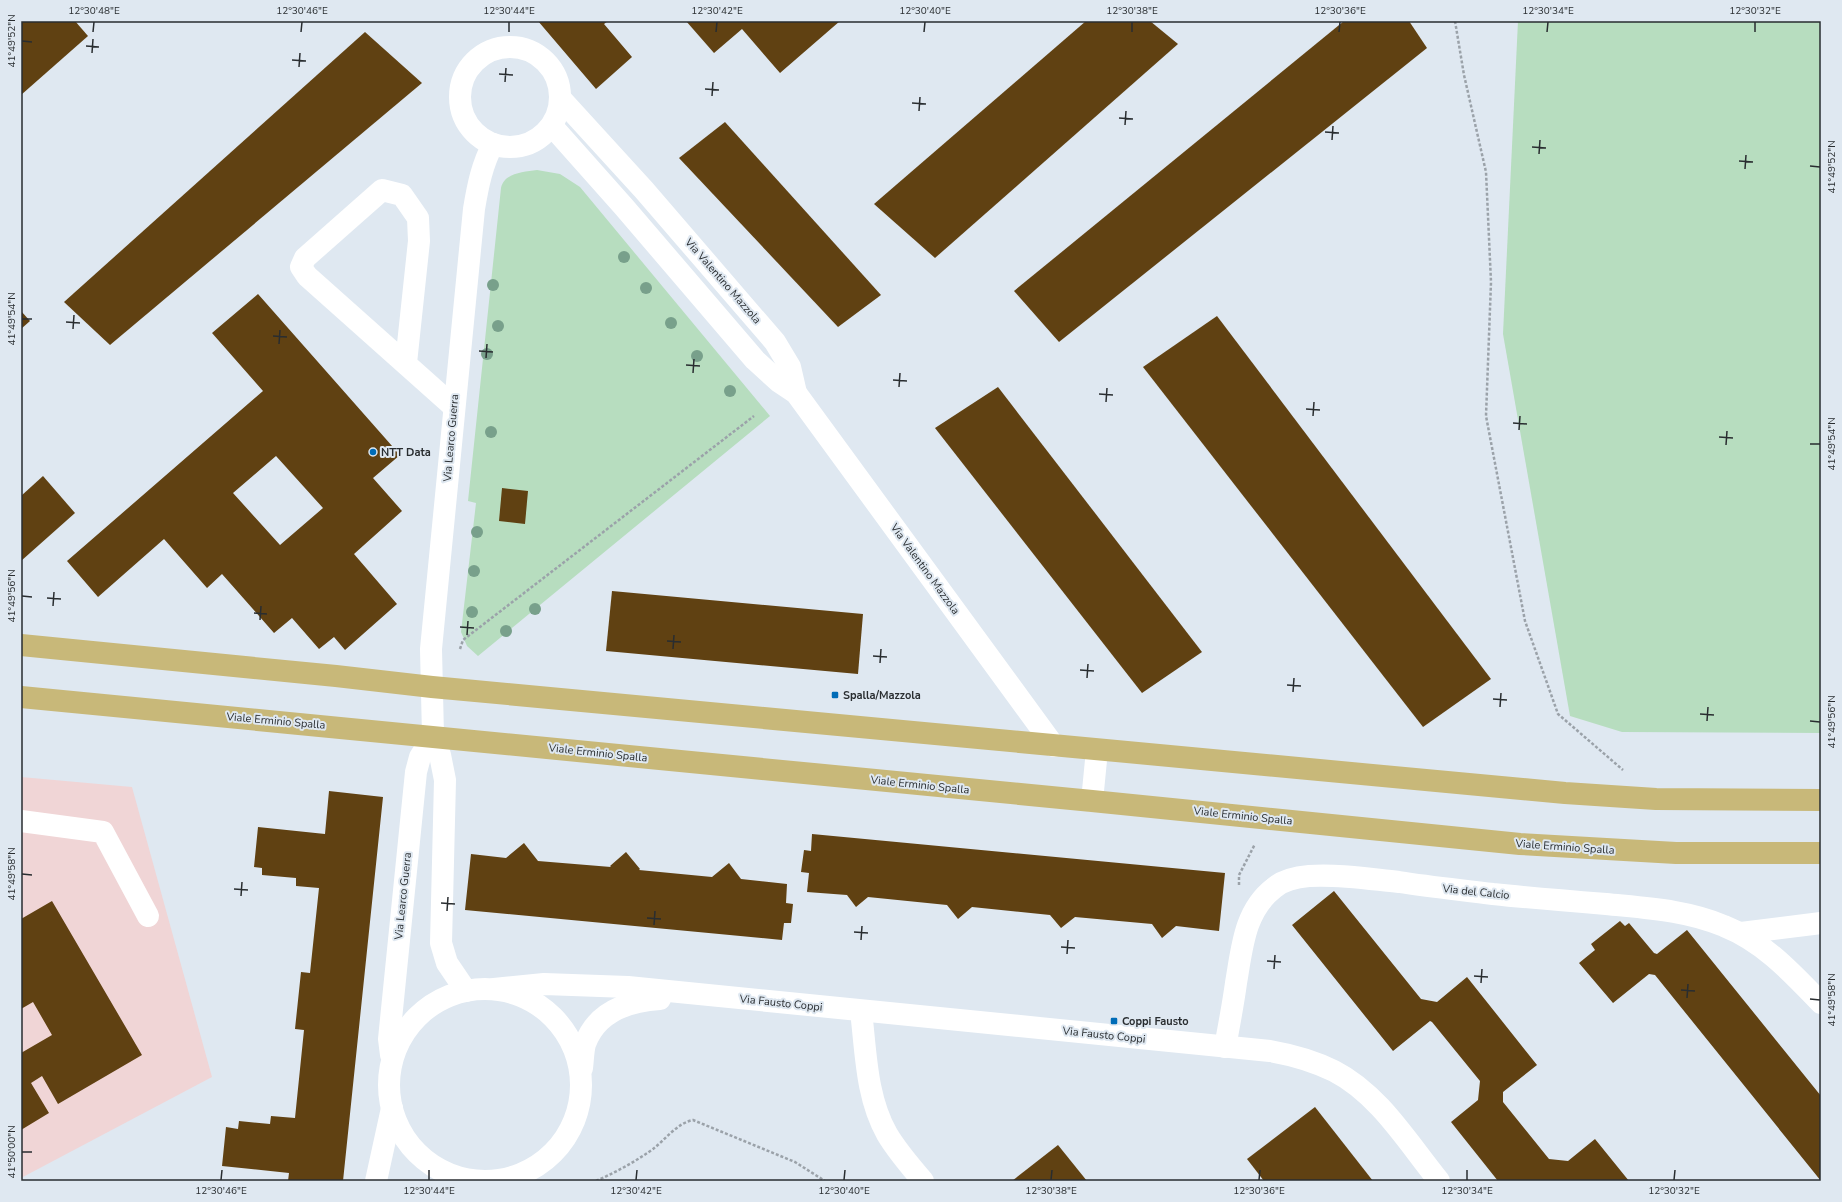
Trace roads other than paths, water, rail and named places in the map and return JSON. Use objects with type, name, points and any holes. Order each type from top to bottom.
[{"type":"main road","points":[[21,645],[432,687],[1565,793],[1656,799],[1821,800]]},
{"type":"main road","name":"Viale Erminio Spalla","points":[[21,697],[433,736],[1527,845],[1676,853],[1821,853]]},
{"type":"street","points":[[509,47],[526,49],[540,57],[551,68],[558,83],[560,98],[558,112],[552,126],[541,136],[528,144],[514,147],[493,144],[483,140],[471,129],[463,115],[459,100],[461,84],[468,69],[479,57],[493,50],[509,47]]},
{"type":"street","name":"Via Valentino Mazzola","points":[[560,98],[634,179],[775,342],[790,367],[796,392]]},
{"type":"street","name":"Via Valentino Mazzola","points":[[552,126],[755,360],[778,381],[796,392],[1054,746]]},
{"type":"street","name":"Via Learco Guerra","points":[[466,991],[447,963],[441,944],[445,780],[440,755],[433,736],[431,649],[476,196],[485,159],[493,144]]},
{"type":"street","points":[[615,197],[634,179]]},
{"type":"street","points":[[406,363],[418,259],[418,218],[402,195],[382,190],[305,258],[301,267],[307,276],[454,407]]},
{"type":"street","name":"Via Learco Guerra","points":[[391,1059],[389,1039],[416,772],[420,757],[433,736]]},
{"type":"street","points":[[1092,801],[1097,750]]},
{"type":"street","points":[[21,821],[103,832],[148,916]]},
{"type":"street","name":"Via del Calcio","points":[[1226,1047],[1243,944],[1252,916],[1265,895],[1284,882],[1298,878],[1340,876],[1527,897],[1658,909],[1715,923],[1741,933],[1762,947],[1784,965],[1821,1003]]},
{"type":"street","points":[[1741,933],[1821,923]]},
{"type":"street","name":"Via Fausto Coppi","points":[[391,1059],[402,1036],[419,1015],[441,999],[466,991],[544,984],[595,985],[1270,1051],[1296,1056],[1336,1072],[1363,1092],[1380,1108],[1439,1181]]},
{"type":"street","points":[[494,989],[519,995],[543,1008],[553,1017],[569,1036],[581,1075]]},
{"type":"street","name":"Via Fausto Coppi","points":[[392,1108],[396,1122],[404,1137],[413,1148],[444,1178],[497,1180],[519,1174],[546,1159],[558,1147],[574,1120],[578,1106],[585,1045],[589,1035],[599,1022],[614,1009],[629,1003],[643,1000],[719,997]]},
{"type":"street","points":[[861,1011],[871,1086],[879,1117],[887,1134],[899,1152],[922,1181]]},
{"type":"street","points":[[376,1181],[392,1108],[389,1085],[391,1059]]},
{"type":"place","name":"NTT Data","points":[[373,452]]},
{"type":"place","name":"Spalla/Mazzola","points":[[835,695]]},
{"type":"place","name":"Coppi Fausto","points":[[1114,1021]]}]
